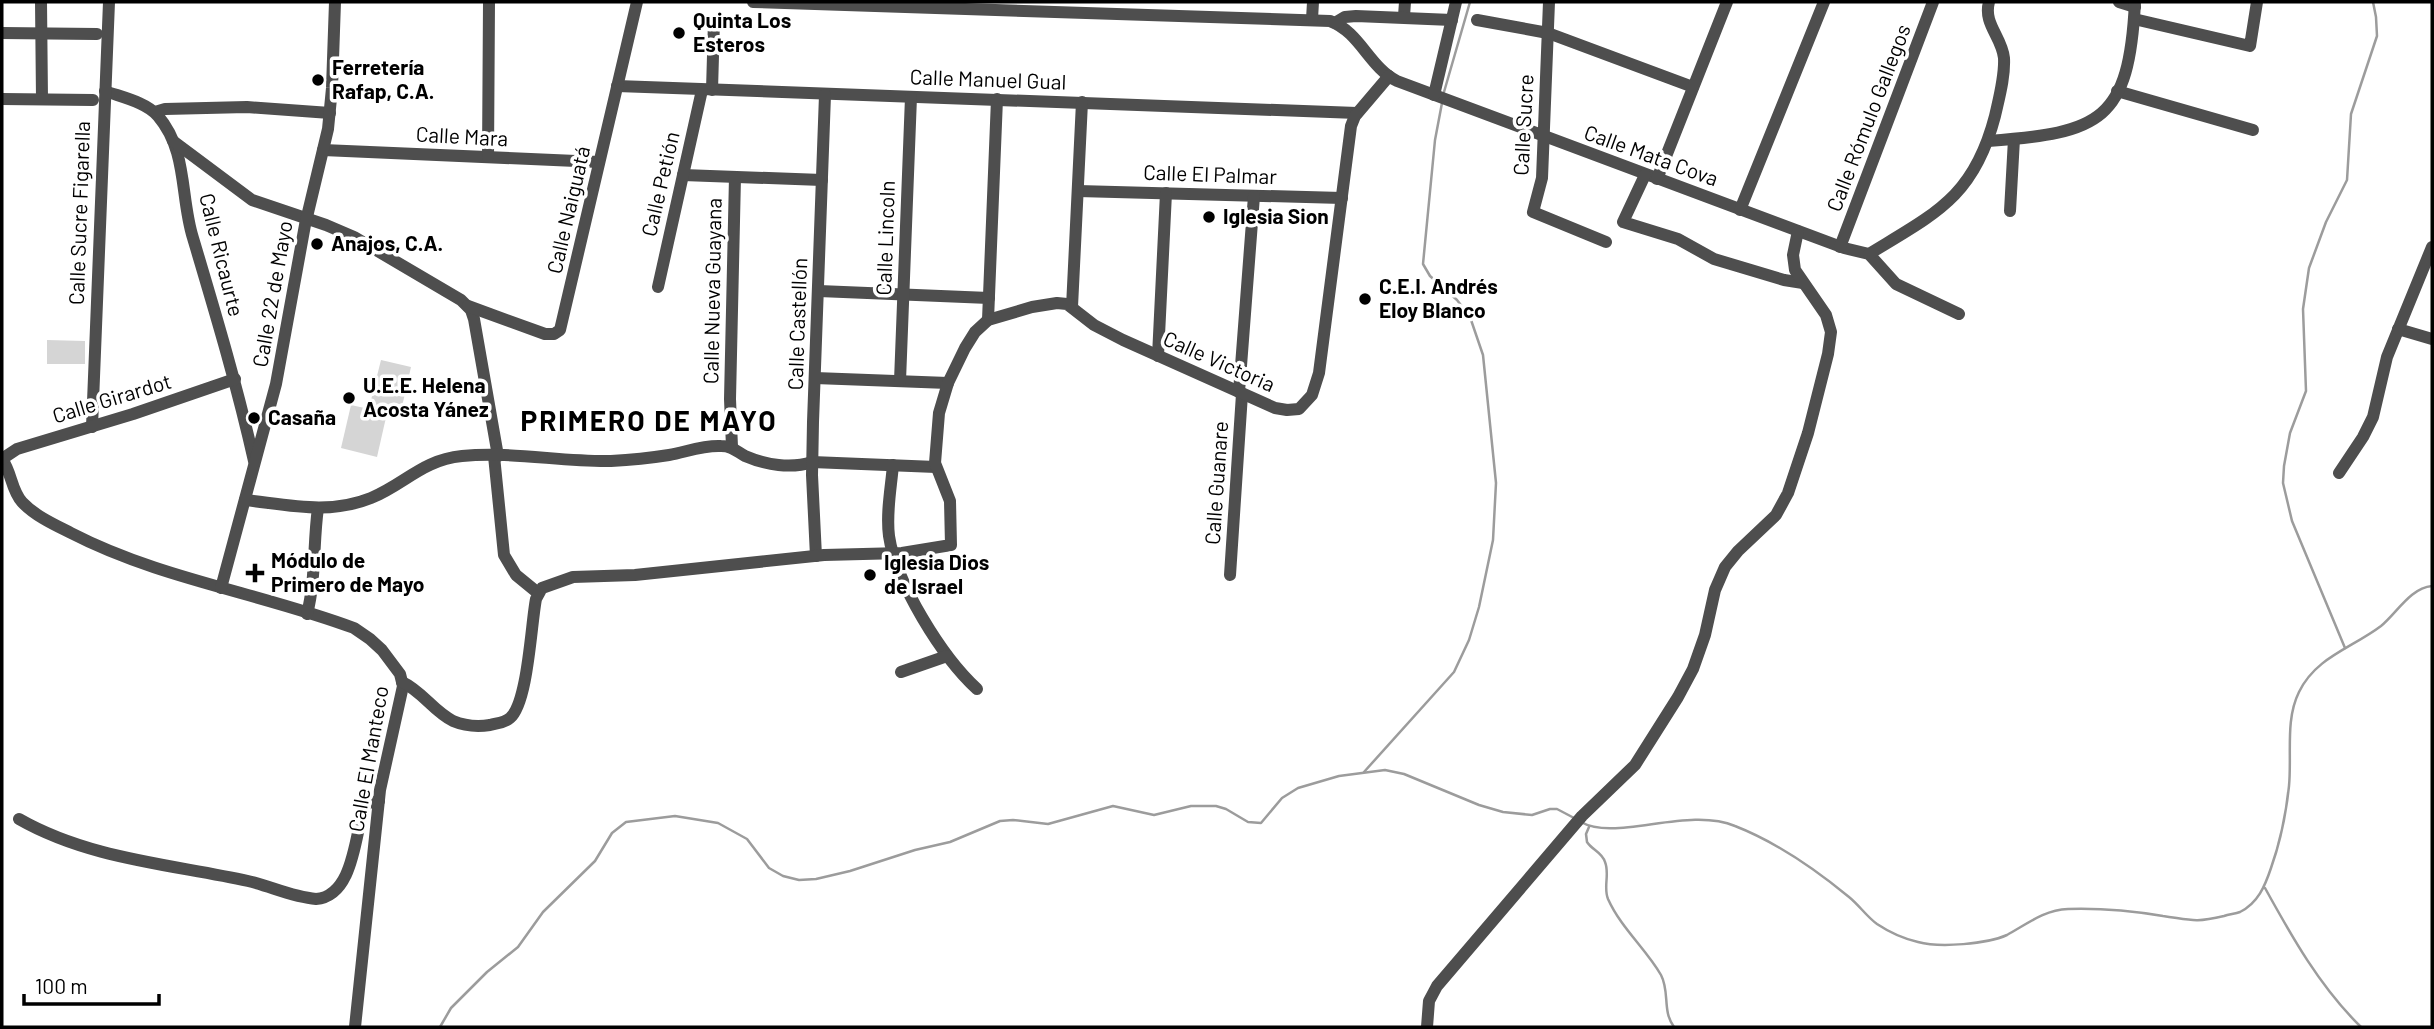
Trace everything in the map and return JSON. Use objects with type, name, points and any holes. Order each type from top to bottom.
[{"type":"street","points":[[41,2],[42,99]]},
{"type":"street","name":"Calle Sucre Figarella","points":[[92,427],[109,2]]},
{"type":"street","name":"Calle 22 de Mayo","points":[[221,588],[276,384],[306,219],[323,150],[330,113],[335,2]]},
{"type":"street","points":[[488,157],[489,2]]},
{"type":"street","name":"Calle Naiguatá","points":[[468,306],[545,334],[554,334],[560,330],[637,2]]},
{"type":"street","points":[[753,2],[994,5],[1312,19],[1335,23],[1350,16],[1452,19]]},
{"type":"street","points":[[1312,2],[1312,19]]},
{"type":"street","points":[[1404,16],[1405,2]]},
{"type":"street","points":[[1434,95],[1456,2]]},
{"type":"street","name":"Calle Sucre","points":[[1549,2],[1542,178],[1533,212],[1606,242]]},
{"type":"street","points":[[1727,2],[1693,88],[1651,177],[1623,222],[1672,237],[1714,259],[1803,283]]},
{"type":"street","points":[[1740,210],[1824,2]]},
{"type":"street","name":"Calle Rómulo Gallegos","points":[[1840,247],[1933,2]]},
{"type":"street","points":[[1959,314],[1890,280],[1869,254],[1928,216],[1956,194],[1974,172],[1988,141],[2002,82],[2004,57],[1988,18],[1989,2]]},
{"type":"street","points":[[2119,2],[2250,46],[2257,2]]},
{"type":"street","points":[[1988,141],[2056,134],[2081,127],[2103,113],[2118,91],[2130,59],[2135,9]]},
{"type":"street","name":"Calle Petión","points":[[658,287],[683,175],[707,90],[714,20]]},
{"type":"street","points":[[1477,20],[1548,33],[1693,88]]},
{"type":"street","name":"Calle Mata Cova","points":[[1335,23],[1355,39],[1377,67],[1389,76],[1651,177],[1840,247],[1869,254]]},
{"type":"street","points":[[2,33],[97,34]]},
{"type":"street","name":"Calle Victoria","points":[[1072,307],[1107,332],[1275,408],[1292,411],[1303,407],[1312,395],[1322,357],[1351,126],[1357,113],[1389,76]]},
{"type":"street","name":"Calle Manuel Gual","points":[[617,86],[1357,113]]},
{"type":"street","points":[[104,91],[143,105],[155,113],[165,109],[247,107],[330,113]]},
{"type":"street","points":[[2118,91],[2253,130]]},
{"type":"street","name":"Calle Castellón","points":[[816,556],[813,462],[825,95]]},
{"type":"street","name":"Calle Lincoln","points":[[900,381],[911,97]]},
{"type":"street","points":[[2,99],[93,100]]},
{"type":"street","points":[[988,320],[997,99]]},
{"type":"street","points":[[402,682],[421,692],[444,716],[461,724],[478,726],[506,721],[516,711],[519,701],[538,593],[548,585],[573,577],[616,577],[816,556],[894,554],[951,545],[950,501],[936,467],[935,440],[939,413],[948,383],[965,348],[975,332],[988,320],[1051,303],[1063,303],[1072,307],[1082,102]]},
{"type":"street","name":"Calle Ricaurte","points":[[155,113],[173,141],[181,163],[192,236],[235,379],[255,464]]},
{"type":"street","points":[[2010,211],[2014,139]]},
{"type":"street","points":[[173,141],[252,200],[354,237],[443,288],[468,306],[474,318],[496,456],[504,555],[516,575],[538,593]]},
{"type":"street","name":"Calle Mara","points":[[323,150],[599,162]]},
{"type":"street","points":[[683,175],[822,180]]},
{"type":"street","name":"Calle Nueva Guayana","points":[[732,447],[730,399],[735,177]]},
{"type":"street","name":"Calle El Palmar","points":[[1078,191],[1342,198]]},
{"type":"street","points":[[1158,356],[1166,193]]},
{"type":"street","name":"Calle Guanare","points":[[1230,575],[1254,195]]},
{"type":"street","points":[[1427,1027],[1429,1001],[1437,986],[1582,816],[1635,765],[1693,670],[1705,635],[1715,590],[1725,567],[1776,515],[1788,493],[1808,433],[1831,332],[1829,321],[1795,270],[1793,260],[1798,231]]},
{"type":"street","points":[[2339,473],[2373,417],[2384,367],[2432,247]]},
{"type":"street","points":[[819,291],[989,298]]},
{"type":"street","points":[[2398,329],[2432,339]]},
{"type":"street","points":[[815,378],[948,383]]},
{"type":"street","name":"Calle Girardot","points":[[2,459],[17,449],[235,379]]},
{"type":"street","points":[[245,500],[338,508],[372,497],[416,470],[461,456],[610,461],[663,456],[706,447],[732,447],[752,458],[769,463],[799,466],[813,462],[936,467]]},
{"type":"street","name":"Calle El Manteco","points":[[2,459],[9,471],[16,495],[28,508],[47,520],[104,549],[347,626],[366,635],[396,667],[402,682],[401,698],[379,801],[355,1027]]},
{"type":"street","points":[[893,466],[888,532],[894,554],[920,612],[947,656],[976,689]]},
{"type":"street","points":[[307,614],[314,583],[314,542],[318,508]]},
{"type":"street","points":[[901,672],[947,656]]},
{"type":"street","points":[[19,819],[88,850],[251,882],[316,899],[326,897],[344,878],[353,855],[364,807],[368,803],[379,801]]},
{"type":"shaded area","points":[[47,340],[85,341],[85,364],[47,364]]},
{"type":"shaded area","points":[[381,360],[411,367],[401,411],[370,404]]},
{"type":"shaded area","points":[[351,405],[387,413],[377,457],[341,448]]},
{"type":"waterway","points":[[1444,92],[1470,2]]},
{"type":"waterway","points":[[2345,648],[2292,521],[2283,483],[2290,433],[2306,391],[2303,309],[2309,268],[2326,222],[2347,180],[2351,114],[2377,36],[2373,2]]},
{"type":"waterway","points":[[1364,772],[1454,672],[1469,640],[1479,607],[1493,540],[1496,483],[1483,355],[1470,317],[1457,300],[1430,276],[1423,264],[1435,140],[1442,103]]},
{"type":"waterway","points":[[1581,822],[1595,827],[1613,828],[1696,820],[1735,826],[1809,866],[1882,927],[1902,937],[1927,944],[1988,941],[2007,935],[2043,915],[2068,909],[2116,910],[2193,920],[2238,913],[2252,904],[2260,893],[2278,847],[2289,786],[2292,714],[2306,680],[2336,654],[2381,626],[2417,591],[2432,586]]},
{"type":"waterway","points":[[440,1027],[451,1008],[487,972],[518,947],[543,912],[595,861],[612,833],[626,822],[675,816],[718,823],[747,839],[769,868],[783,876],[799,880],[850,871],[950,842],[1000,821],[1048,824],[1113,806],[1154,815],[1191,806],[1216,806],[1248,822],[1261,823],[1282,798],[1298,788],[1339,776],[1385,770],[1404,774],[1503,812],[1532,815],[1557,809],[1576,819]]},
{"type":"waterway","points":[[1589,827],[1587,842],[1604,859],[1608,899],[1661,975],[1668,1015],[1674,1027]]},
{"type":"waterway","points":[[2265,888],[2296,943],[2320,978],[2361,1027]]},
{"type":"place","name":"Quinta Los Esteros","points":[[679,33]]},
{"type":"place","name":"Ferretería Rafap, C.A.","points":[[318,80]]},
{"type":"place","name":"Iglesia Sion","points":[[1209,217]]},
{"type":"place","name":"Anajos, C.A.","points":[[317,244]]},
{"type":"place","name":"C.E.I. Andrés Eloy Blanco","points":[[1365,299]]},
{"type":"place","name":"U.E.E. Helena Acosta Yánez","points":[[349,398]]},
{"type":"place","name":"Casaña","points":[[254,418]]},
{"type":"place","name":"Módulo de Primero de Mayo","points":[[255,573]]},
{"type":"place","name":"Iglesia Dios de Israel","points":[[870,575]]},
{"type":"district","name":"PRIMERO DE MAYO","points":[[649,421]]}]
